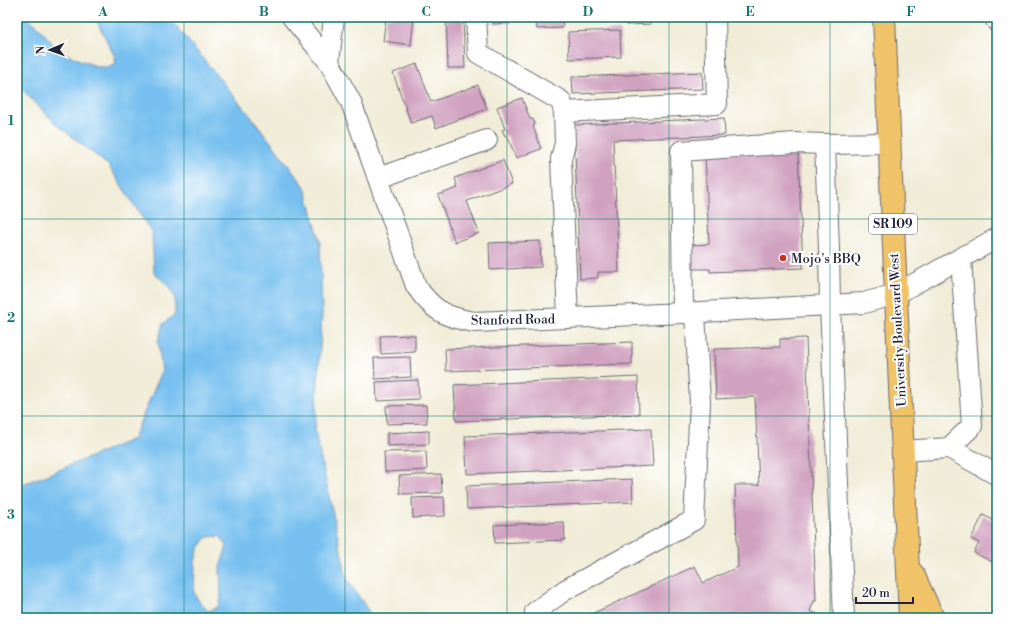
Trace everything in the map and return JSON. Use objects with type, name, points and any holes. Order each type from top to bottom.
[{"type":"main road","name":"University Boulevard West","points":[[884,17],[910,618]]},
{"type":"main road","points":[[908,564],[933,618]]},
{"type":"street","name":"Stanford Road","points":[[292,17],[329,62],[351,102],[416,286],[426,300],[437,309],[454,318],[474,322],[689,313],[864,303],[896,294],[997,238]]},
{"type":"street","points":[[329,62],[334,17]]},
{"type":"street","points":[[476,17],[478,53],[561,101],[564,112],[565,143],[562,160],[568,318]]},
{"type":"street","points":[[564,112],[717,104],[715,17]]},
{"type":"street","points":[[994,17],[997,22]]},
{"type":"street","points":[[378,178],[487,140]]},
{"type":"street","points":[[538,618],[535,612],[565,590],[694,520],[700,403],[689,313],[681,151],[795,142],[825,144],[890,142]]},
{"type":"street","points":[[825,144],[830,305],[844,618]]},
{"type":"street","points":[[949,448],[972,426],[961,258]]},
{"type":"street","points":[[903,451],[949,448],[997,475]]},
{"type":"water","points":[[17,17],[26,17],[41,30],[58,50],[99,67],[110,67],[116,63],[115,57],[95,17],[167,17],[257,124],[305,187],[320,241],[322,314],[315,431],[347,579],[373,618],[17,618],[17,486],[133,439],[162,371],[158,342],[163,324],[175,314],[175,297],[167,284],[154,273],[152,233],[109,166],[56,124],[17,84]],"holes":[[[220,536],[227,546],[220,567],[221,598],[218,607],[208,611],[198,600],[194,592],[195,561],[199,548],[207,537]]]},
{"type":"building","points":[[386,17],[414,17],[411,45],[383,41]]},
{"type":"building","points":[[446,17],[463,17],[465,68],[448,68]]},
{"type":"building","points":[[493,17],[511,17],[511,23],[493,24]]},
{"type":"building","points":[[536,17],[562,17],[563,28],[537,29]]},
{"type":"building","points":[[625,17],[651,17],[651,24],[626,25]]},
{"type":"building","points":[[620,30],[621,57],[569,59],[568,32]]},
{"type":"building","points":[[417,64],[431,102],[478,85],[487,109],[436,128],[432,116],[411,123],[393,73]]},
{"type":"building","points":[[702,72],[703,89],[573,94],[572,77]]},
{"type":"building","points":[[522,98],[530,119],[533,119],[535,125],[533,126],[541,149],[516,158],[507,135],[505,136],[502,130],[505,129],[497,107]]},
{"type":"building","points":[[724,118],[725,135],[613,140],[619,272],[598,272],[598,278],[580,279],[574,125]]},
{"type":"building","points":[[798,151],[803,268],[710,272],[710,269],[693,269],[692,245],[709,244],[705,154]]},
{"type":"building","points":[[503,160],[512,184],[467,201],[479,233],[455,242],[438,195],[458,188],[455,178]]},
{"type":"building","points":[[540,241],[541,267],[490,270],[489,243]]},
{"type":"building","points":[[415,335],[415,352],[381,354],[380,336]]},
{"type":"building","points":[[806,338],[816,601],[814,601],[810,611],[819,615],[818,618],[583,618],[695,566],[703,583],[738,567],[735,485],[759,485],[755,397],[716,399],[714,349],[780,347],[780,339]]},
{"type":"building","points":[[632,342],[632,364],[446,371],[445,349]]},
{"type":"building","points":[[410,357],[411,377],[375,379],[374,358]]},
{"type":"building","points":[[638,377],[639,414],[456,421],[454,385]]},
{"type":"building","points":[[418,380],[419,399],[377,401],[376,382]]},
{"type":"building","points":[[426,405],[427,423],[387,424],[386,406]]},
{"type":"building","points":[[651,429],[653,466],[467,474],[465,436]]},
{"type":"building","points":[[429,431],[429,444],[387,446],[387,433]]},
{"type":"building","points":[[426,451],[427,470],[385,472],[384,452]]},
{"type":"building","points":[[441,474],[442,493],[400,494],[399,476]]},
{"type":"building","points":[[632,479],[633,502],[467,509],[466,486]]},
{"type":"building","points":[[444,497],[445,516],[413,518],[412,498]]},
{"type":"building","points":[[983,515],[997,522],[997,564],[974,553],[979,543],[971,539]]},
{"type":"building","points":[[564,522],[565,540],[495,543],[494,525]]},
{"type":"place","name":"Mojo's BBQ","points":[[783,258]]}]
